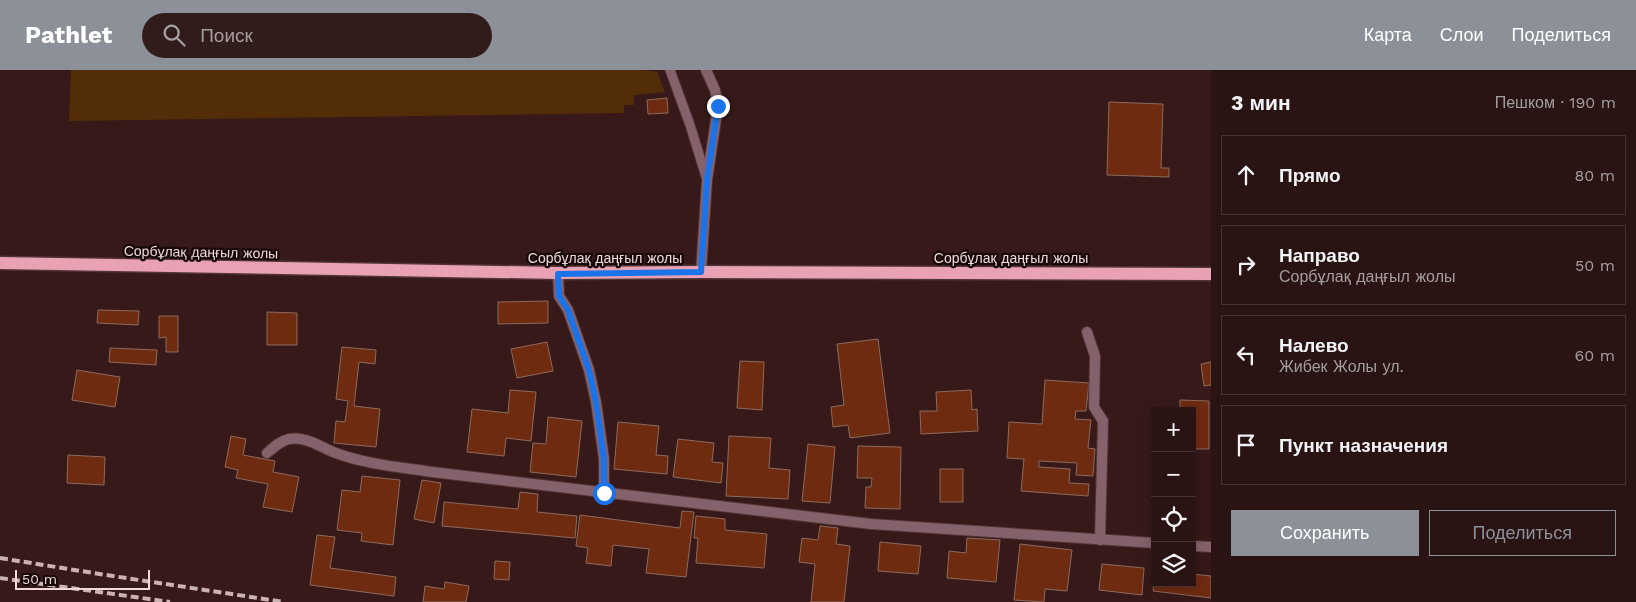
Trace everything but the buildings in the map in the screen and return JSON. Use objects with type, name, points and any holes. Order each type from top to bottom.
[{"type":"main road","name":"Сорбұлақ даңғыл жолы","points":[[0,264],[558,274],[701,272],[1211,274]]},
{"type":"street","points":[[701,272],[707,180],[718,106],[715,90],[706,70]]},
{"type":"street","points":[[558,274],[559,296],[568,310],[589,370],[596,402],[604,459],[604,493]]},
{"type":"street","points":[[1087,332],[1095,356],[1094,407],[1103,421],[1100,540]]},
{"type":"street","points":[[267,453],[277,443],[290,439],[306,440],[334,452],[373,462],[432,472],[871,524],[1151,544]]},
{"type":"street","points":[[1196,546],[1211,547]]},
{"type":"lane","points":[[670,70],[707,180]]},
{"type":"shaded area","points":[[71,70],[642,70],[657,72],[665,92],[634,95],[634,105],[624,105],[624,113],[69,121]]},
{"type":"railway","points":[[0,558],[284,602]]},
{"type":"railway","points":[[0,578],[170,602]]},
{"type":"route","points":[[604,493],[604,459],[596,402],[589,370],[568,310],[559,296],[558,274],[701,272],[707,180],[718,106]]}]
